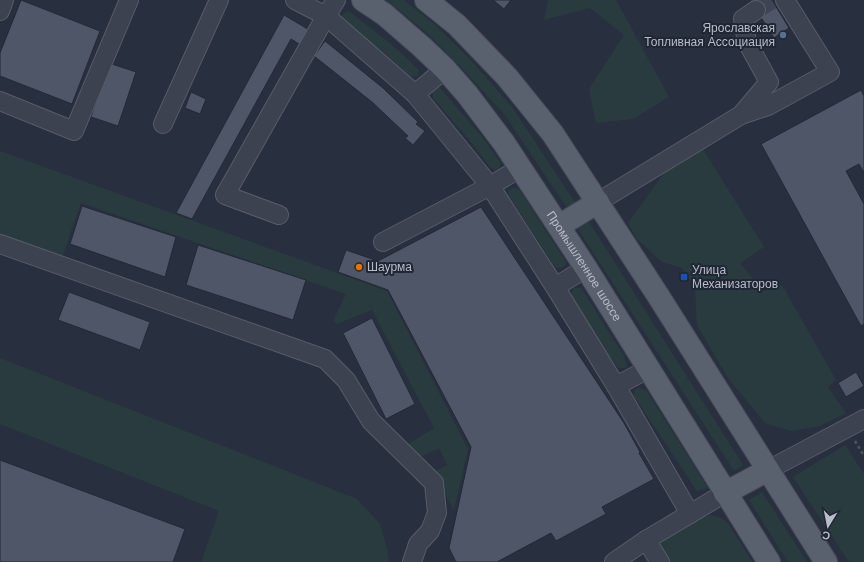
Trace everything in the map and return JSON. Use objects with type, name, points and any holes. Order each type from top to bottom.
[{"type":"main road","name":"Промышленное шоссе","points":[[363,0],[389,19],[445,69],[467,94],[504,143],[586,268],[769,562]]},
{"type":"main road","points":[[426,0],[457,26],[507,77],[554,134],[826,562]]},
{"type":"main road","points":[[559,226],[598,202]]},
{"type":"main road","points":[[725,493],[768,470]]},
{"type":"street","points":[[0,11],[4,0]]},
{"type":"street","points":[[0,101],[74,131],[129,0]]},
{"type":"street","points":[[163,124],[219,0]]},
{"type":"street","points":[[295,0],[326,16],[415,94],[490,186],[616,386],[690,514]]},
{"type":"street","points":[[279,215],[225,194],[336,0]]},
{"type":"street","points":[[598,202],[740,115],[768,106],[830,72],[785,0]]},
{"type":"street","points":[[740,115],[769,82],[747,42],[742,19],[756,10]]},
{"type":"street","points":[[415,94],[445,69]]},
{"type":"street","points":[[383,242],[490,186],[520,168]]},
{"type":"street","points":[[0,244],[325,359],[346,380],[371,421],[434,483],[437,513],[430,531],[418,544],[412,562]]},
{"type":"street","points":[[555,287],[586,268]]},
{"type":"street","points":[[616,386],[648,369]]},
{"type":"street","points":[[768,470],[864,419]]},
{"type":"street","points":[[614,562],[646,540],[725,493]]},
{"type":"street","points":[[646,540],[660,562]]},
{"type":"shaded area","points":[[386,0],[404,0],[433,23],[469,58],[512,107],[576,204],[567,208],[504,114],[461,67],[425,31]]},
{"type":"shaded area","points":[[548,0],[616,0],[669,97],[633,119],[596,123],[589,89],[624,35],[590,8],[544,20]]},
{"type":"shaded area","points":[[348,11],[385,39],[411,62],[419,70],[418,76],[411,77],[382,51],[342,21],[342,15]]},
{"type":"shaded area","points":[[436,88],[440,88],[482,137],[500,162],[500,167],[495,170],[490,167],[471,142],[433,98],[433,92]]},
{"type":"shaded area","points":[[701,146],[764,247],[740,263],[763,291],[782,285],[836,380],[828,387],[846,413],[820,426],[791,431],[765,423],[728,378],[697,325],[695,288],[682,268],[662,262],[637,239],[628,223],[664,173]]},
{"type":"shaded area","points":[[0,151],[387,291],[468,449],[454,511],[434,472],[447,465],[439,448],[416,459],[408,444],[434,428],[372,310],[337,324],[333,321],[346,294],[81,203],[62,258],[0,235]]},
{"type":"shaded area","points":[[513,188],[519,189],[566,262],[565,266],[561,268],[555,267],[509,196],[508,191]]},
{"type":"shaded area","points":[[589,222],[743,465],[734,471],[578,229]]},
{"type":"shaded area","points":[[574,288],[581,288],[624,356],[627,366],[626,368],[619,368],[605,351],[571,294]]},
{"type":"shaded area","points":[[0,358],[357,499],[380,524],[387,548],[389,562],[201,562],[219,511],[0,424]]},
{"type":"shaded area","points":[[636,388],[646,390],[708,488],[697,491],[633,395]]},
{"type":"shaded area","points":[[845,445],[864,474],[864,562],[849,562],[793,477]]},
{"type":"shaded area","points":[[762,492],[807,562],[788,562],[749,500]]},
{"type":"shaded area","points":[[710,515],[721,518],[728,523],[752,562],[668,562],[660,549],[660,542],[701,517]]},
{"type":"building","points":[[21,0],[100,31],[72,104],[0,76],[0,53]]},
{"type":"building","points":[[493,0],[511,0],[504,9]]},
{"type":"building","points":[[750,0],[772,0],[789,28],[774,38]]},
{"type":"building","points":[[284,15],[311,31],[302,46],[291,39],[192,219],[176,213]]},
{"type":"building","points":[[325,41],[383,88],[418,122],[416,124],[425,131],[413,145],[405,138],[408,136],[372,102],[314,56]]},
{"type":"building","points":[[109,63],[136,72],[118,126],[91,117]]},
{"type":"building","points":[[861,90],[864,96],[864,173],[859,164],[846,171],[864,204],[864,324],[861,326],[761,144]]},
{"type":"building","points":[[191,92],[206,99],[200,114],[185,108]]},
{"type":"building","points":[[82,206],[176,237],[165,277],[70,244]]},
{"type":"building","points":[[481,207],[624,423],[654,479],[602,507],[606,514],[556,541],[551,533],[497,562],[456,562],[449,548],[471,447],[388,290],[338,272],[346,250],[378,261]]},
{"type":"building","points":[[198,245],[306,280],[293,320],[186,285]]},
{"type":"building","points":[[69,292],[150,322],[140,350],[58,320]]},
{"type":"building","points":[[372,318],[415,404],[386,419],[343,333]]},
{"type":"building","points":[[856,372],[864,386],[846,397],[838,383]]},
{"type":"building","points":[[0,460],[185,529],[173,562],[0,562]]},
{"type":"tunnel","points":[[756,10],[772,0]]},
{"type":"place","name":"Ярославская Топливная Ассоциация","points":[[783,35]]},
{"type":"place","name":"Шаурма","points":[[359,267]]},
{"type":"place","name":"Улица Механизаторов","points":[[684,277]]}]
